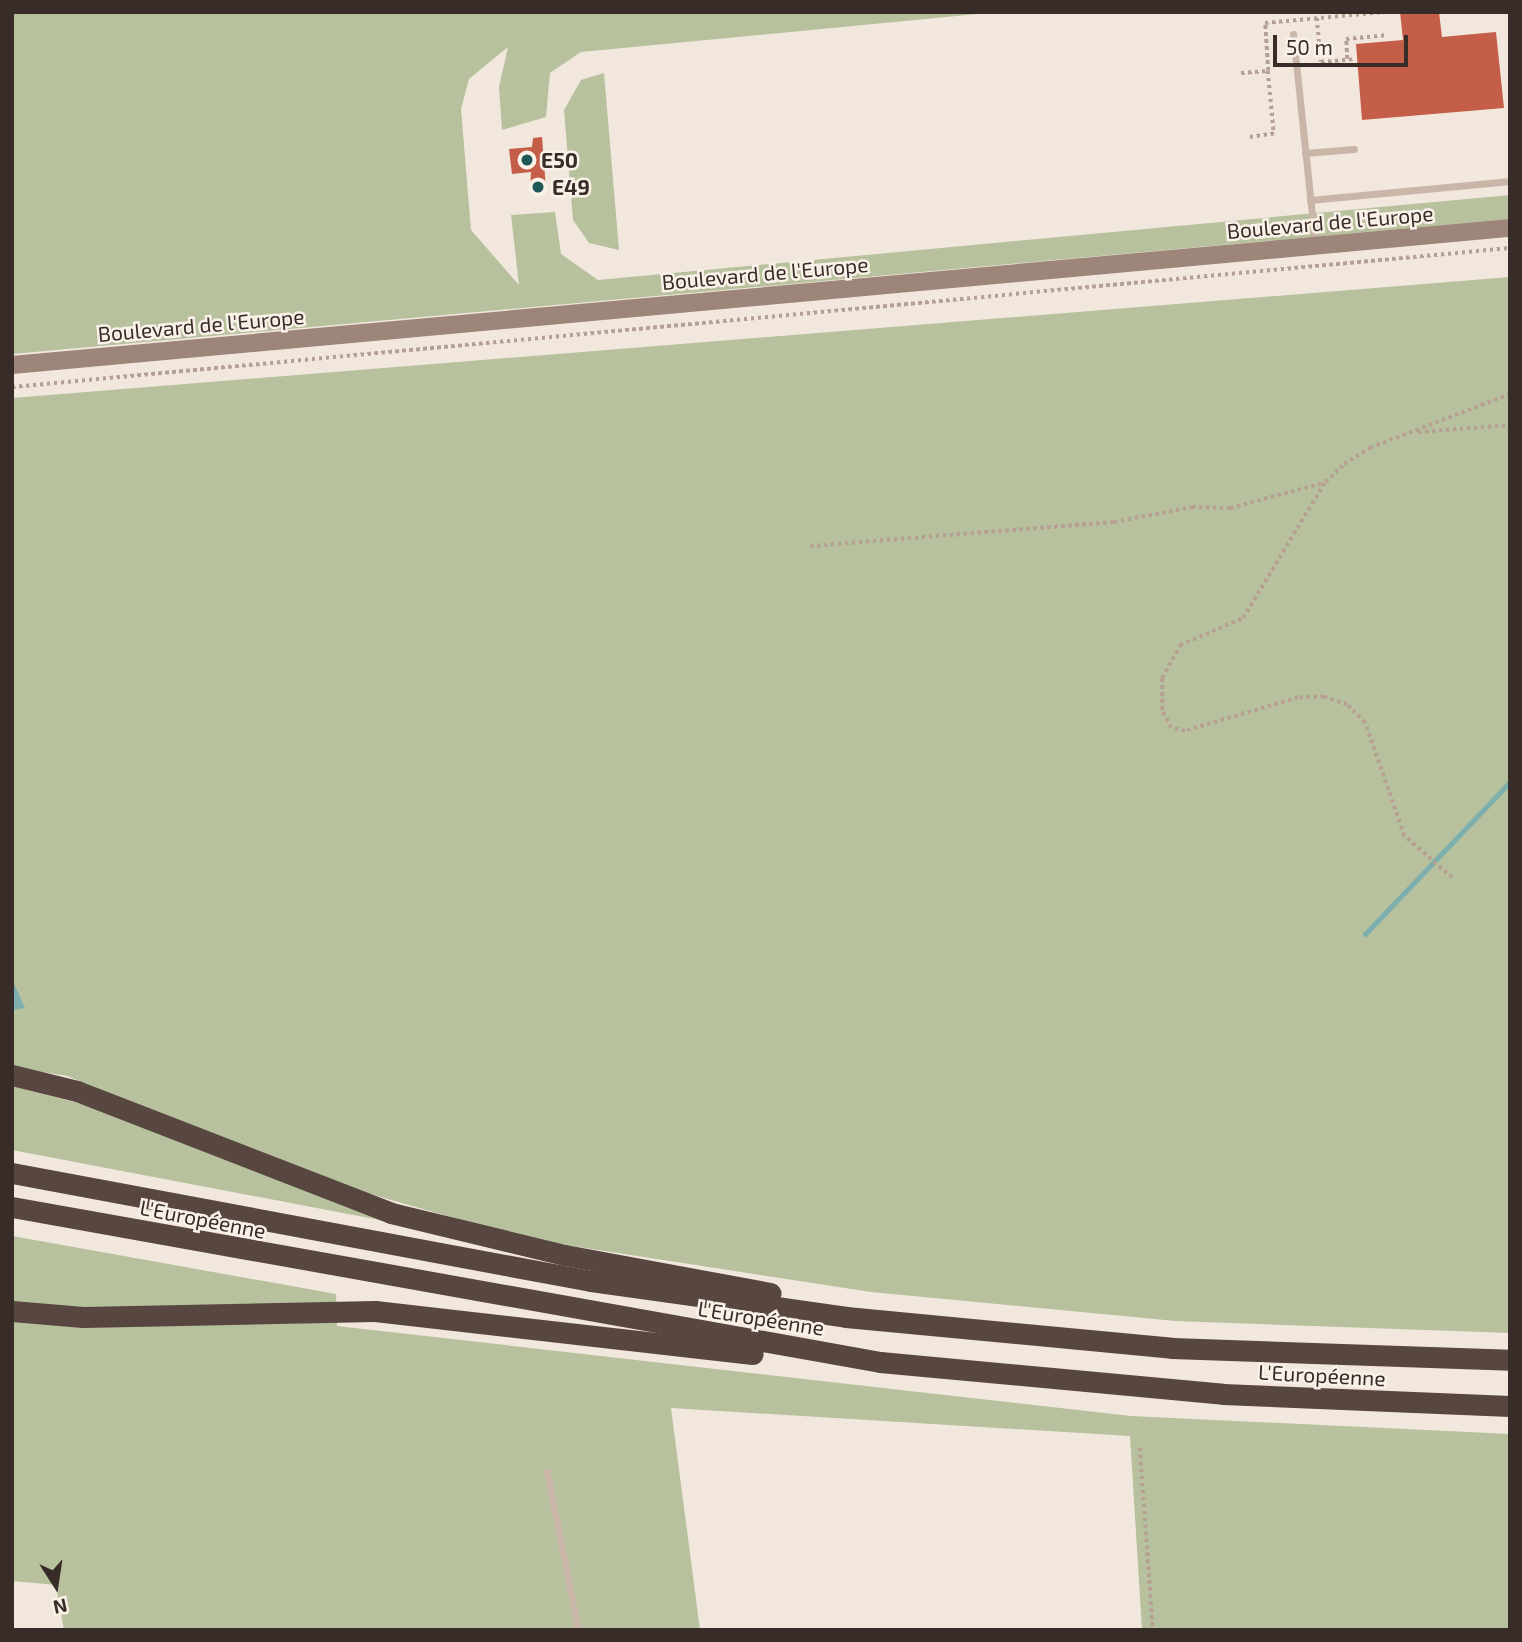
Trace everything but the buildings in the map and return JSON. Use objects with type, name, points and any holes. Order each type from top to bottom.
[{"type":"highway","points":[[12,1075],[77,1091],[317,1188],[427,1223],[575,1257],[978,1332]]},
{"type":"highway","name":"L'Européenne","points":[[12,1173],[591,1281],[978,1332],[1246,1353],[1510,1360]]},
{"type":"highway","name":"L'Européenne","points":[[12,1207],[517,1303],[880,1362],[1212,1393],[1510,1406]]},
{"type":"highway","points":[[12,1311],[83,1317],[375,1311],[697,1350],[880,1362]]},
{"type":"main road","name":"Boulevard de l'Europe","points":[[17,365],[1510,228]]},
{"type":"lane","points":[[1293,34],[1315,246]]},
{"type":"lane","points":[[1306,153],[1354,149]]},
{"type":"lane","points":[[1310,200],[1510,181]]},
{"type":"lane","points":[[547,1472],[578,1630]]},
{"type":"path","points":[[1247,138],[1274,134],[1265,23],[1384,12]]},
{"type":"path","points":[[1317,18],[1321,62],[1354,59]]},
{"type":"path","points":[[1347,59],[1346,38],[1388,35]]},
{"type":"path","points":[[1241,73],[1268,71]]},
{"type":"path","points":[[12,387],[1510,248]]},
{"type":"path","points":[[810,546],[1114,522],[1192,507],[1230,509],[1325,482],[1370,448],[1510,394]]},
{"type":"path","points":[[1413,432],[1510,425]]},
{"type":"path","points":[[1325,482],[1242,618],[1180,645],[1162,678],[1162,710],[1171,728],[1185,732],[1298,698],[1324,697],[1347,705],[1365,723],[1404,836],[1452,878]]},
{"type":"path","points":[[1140,1448],[1153,1630]]},
{"type":"green space","points":[[12,12],[998,12],[581,52],[550,73],[546,117],[502,130],[499,87],[508,47],[469,79],[461,109],[471,230],[519,285],[511,215],[555,212],[561,254],[598,280],[1510,195],[1510,219],[12,354]]},
{"type":"green space","points":[[604,73],[619,250],[589,243],[573,220],[564,110],[581,80]]},
{"type":"green space","points":[[1510,277],[1510,1333],[1175,1321],[871,1292],[527,1239],[325,1181],[67,1076],[12,1067],[12,398]]},
{"type":"green space","points":[[12,1086],[90,1106],[390,1222],[12,1150]]},
{"type":"green space","points":[[12,1236],[336,1294],[337,1326],[1131,1416],[1510,1434],[1510,1630],[1142,1630],[1130,1436],[671,1408],[700,1630],[64,1630],[56,1585],[12,1581]]},
{"type":"water","points":[[12,979],[25,1008],[12,1010]]},
{"type":"waterway","points":[[1365,934],[1510,782]]},
{"type":"place","name":"E50","points":[[527,160]]},
{"type":"place","name":"E49","points":[[538,187]]}]
